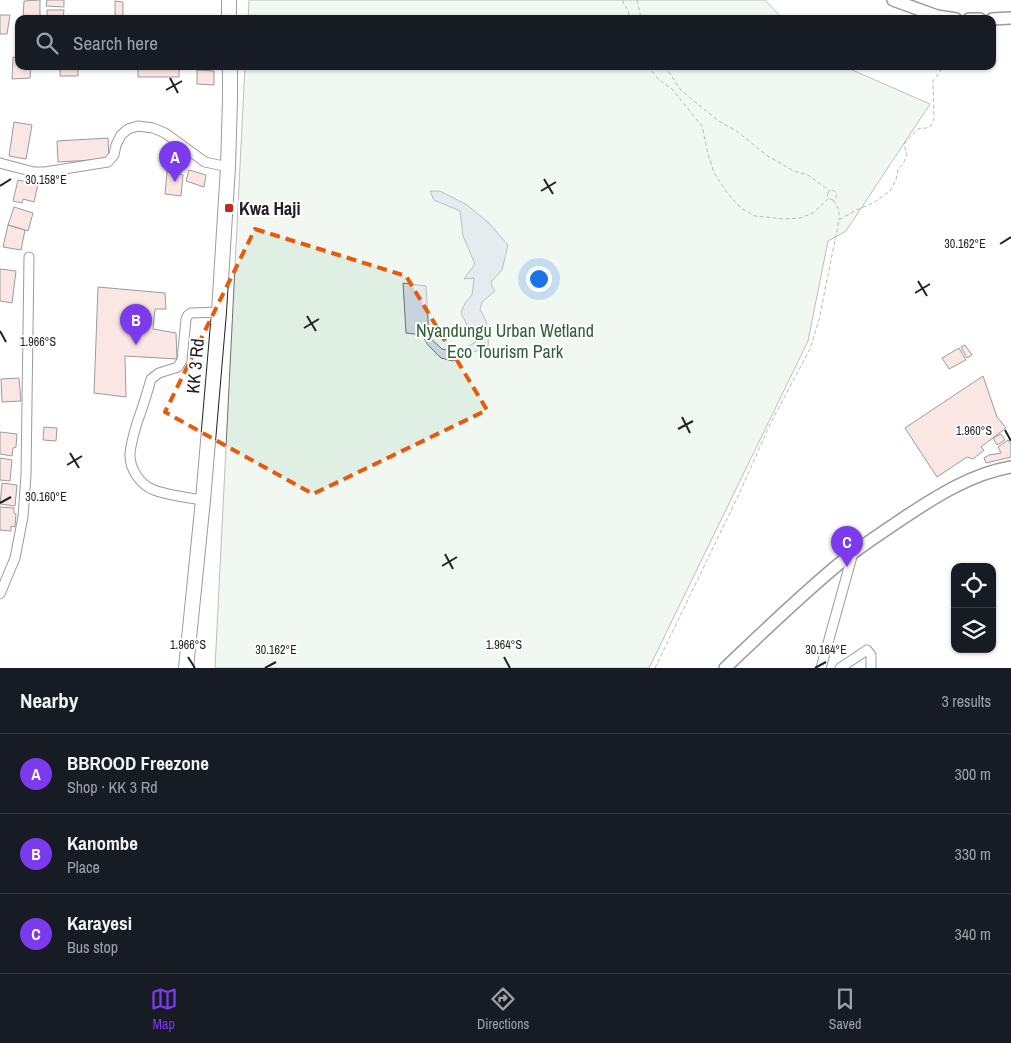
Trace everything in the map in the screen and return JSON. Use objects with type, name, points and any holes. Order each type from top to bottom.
[{"type":"highway","points":[[229,0],[229,15]]},
{"type":"highway","name":"KK 3 Rd","points":[[186,668],[219,312],[228,167],[230,70]]},
{"type":"main road","points":[[893,0],[934,15]]},
{"type":"main road","points":[[996,19],[1011,18]]},
{"type":"main road","points":[[725,668],[800,597],[853,553],[936,496],[980,475],[1011,467]]},
{"type":"street","points":[[0,163],[34,172],[46,172],[108,162],[114,155],[121,135],[128,129],[138,126],[153,128],[165,133],[204,162],[228,167]]},
{"type":"street","points":[[0,594],[14,558],[24,508],[29,257]]},
{"type":"street","points":[[203,500],[155,491],[146,486],[136,474],[130,459],[130,453],[151,379],[159,373],[175,369],[182,360],[188,315],[191,313],[219,312]]},
{"type":"street","points":[[820,668],[853,553]]},
{"type":"street","points":[[840,668],[867,650],[871,655],[871,668]]},
{"type":"path","points":[[623,0],[629,15]]},
{"type":"path","points":[[636,0],[640,15]]},
{"type":"path","points":[[651,70],[658,80],[672,89],[702,126],[714,173],[728,194],[741,208],[755,216],[784,219],[800,218],[813,213],[829,198],[828,194],[830,191]]},
{"type":"path","points":[[668,70],[680,89],[719,121],[738,132],[766,155],[794,171],[808,175],[830,191],[834,191],[836,197],[833,200]]},
{"type":"path","points":[[839,220],[890,191],[896,180],[898,168],[903,164],[907,155],[904,144],[918,129],[931,126],[934,118],[933,81],[941,70]]},
{"type":"path","points":[[655,668],[739,494],[770,424],[810,349],[820,320],[839,220],[839,210],[833,200],[829,198]]},
{"type":"highlighted area","points":[[255,229],[406,276],[487,410],[313,494],[165,412]]},
{"type":"green space","points":[[249,0],[765,0],[779,15],[248,15]]},
{"type":"green space","name":"Nyandungu Urban Wetland Eco Tourism Park","points":[[245,70],[852,70],[930,104],[846,231],[828,241],[808,341],[649,668],[215,668]]},
{"type":"shaded area","points":[[430,191],[440,191],[467,205],[489,223],[508,245],[502,270],[491,282],[495,291],[482,302],[480,310],[485,318],[487,327],[488,347],[453,361],[441,358],[428,345],[422,335],[406,333],[403,283],[426,286],[429,337],[442,349],[457,352],[476,342],[461,313],[465,303],[472,295],[474,278],[464,279],[475,264],[463,236],[460,211],[434,200]]},
{"type":"building","points":[[40,0],[40,15],[23,15],[24,1]]},
{"type":"building","points":[[47,0],[64,0],[64,7],[46,6]]},
{"type":"building","points":[[115,1],[123,2],[123,15],[115,15]]},
{"type":"building","points":[[47,10],[64,10],[63,15],[47,15]]},
{"type":"building","points":[[0,15],[10,15],[7,34],[0,34]]},
{"type":"building","points":[[13,57],[15,57],[15,70],[31,70],[30,78],[12,79]]},
{"type":"building","points":[[60,70],[78,70],[78,76],[60,76]]},
{"type":"building","points":[[138,70],[179,70],[179,77],[138,77]]},
{"type":"building","points":[[197,70],[214,71],[214,85],[197,84]]},
{"type":"building","points":[[14,122],[32,125],[26,159],[9,156]]},
{"type":"building","points":[[108,138],[109,159],[58,162],[57,141]]},
{"type":"building","points":[[169,146],[183,149],[181,173],[166,171]]},
{"type":"building","points":[[189,170],[206,175],[204,187],[186,181]]},
{"type":"building","points":[[167,172],[183,175],[181,196],[165,194]]},
{"type":"building","points":[[18,180],[38,184],[34,202],[23,199],[22,203],[13,201]]},
{"type":"building","points":[[14,207],[33,213],[28,231],[8,225]]},
{"type":"building","points":[[8,225],[25,230],[21,250],[3,247]]},
{"type":"building","points":[[0,269],[16,271],[12,303],[0,301]]},
{"type":"building","points":[[98,287],[165,293],[166,309],[155,309],[153,329],[176,333],[177,359],[125,356],[126,397],[94,393]]},
{"type":"building","points":[[965,345],[972,355],[967,358],[961,347]]},
{"type":"building","points":[[959,348],[966,360],[949,369],[942,358]]},
{"type":"building","points":[[983,376],[997,417],[1006,428],[981,447],[984,450],[973,459],[967,457],[937,477],[905,428]]},
{"type":"building","points":[[19,378],[21,401],[2,402],[1,379]]},
{"type":"building","points":[[44,427],[57,428],[56,441],[43,440]]},
{"type":"building","points":[[0,432],[17,434],[16,447],[13,448],[12,456],[0,454]]},
{"type":"building","points":[[1001,434],[1005,440],[997,445],[993,438]]},
{"type":"building","points":[[1008,440],[1011,444],[1011,457],[986,463],[984,458],[1001,453],[998,447]]},
{"type":"building","points":[[0,458],[12,460],[10,481],[0,480]]},
{"type":"building","points":[[2,483],[17,485],[15,506],[0,504]]},
{"type":"building","points":[[0,507],[14,508],[14,513],[16,514],[15,527],[11,526],[11,531],[0,530]]},
{"type":"place","name":"BBROOD Freezone","points":[[175,182]]},
{"type":"place","name":"Kwa Haji","points":[[229,208]]},
{"type":"place","name":"Kanombe","points":[[136,345]]},
{"type":"place","name":"Karayesi","points":[[847,567]]}]
